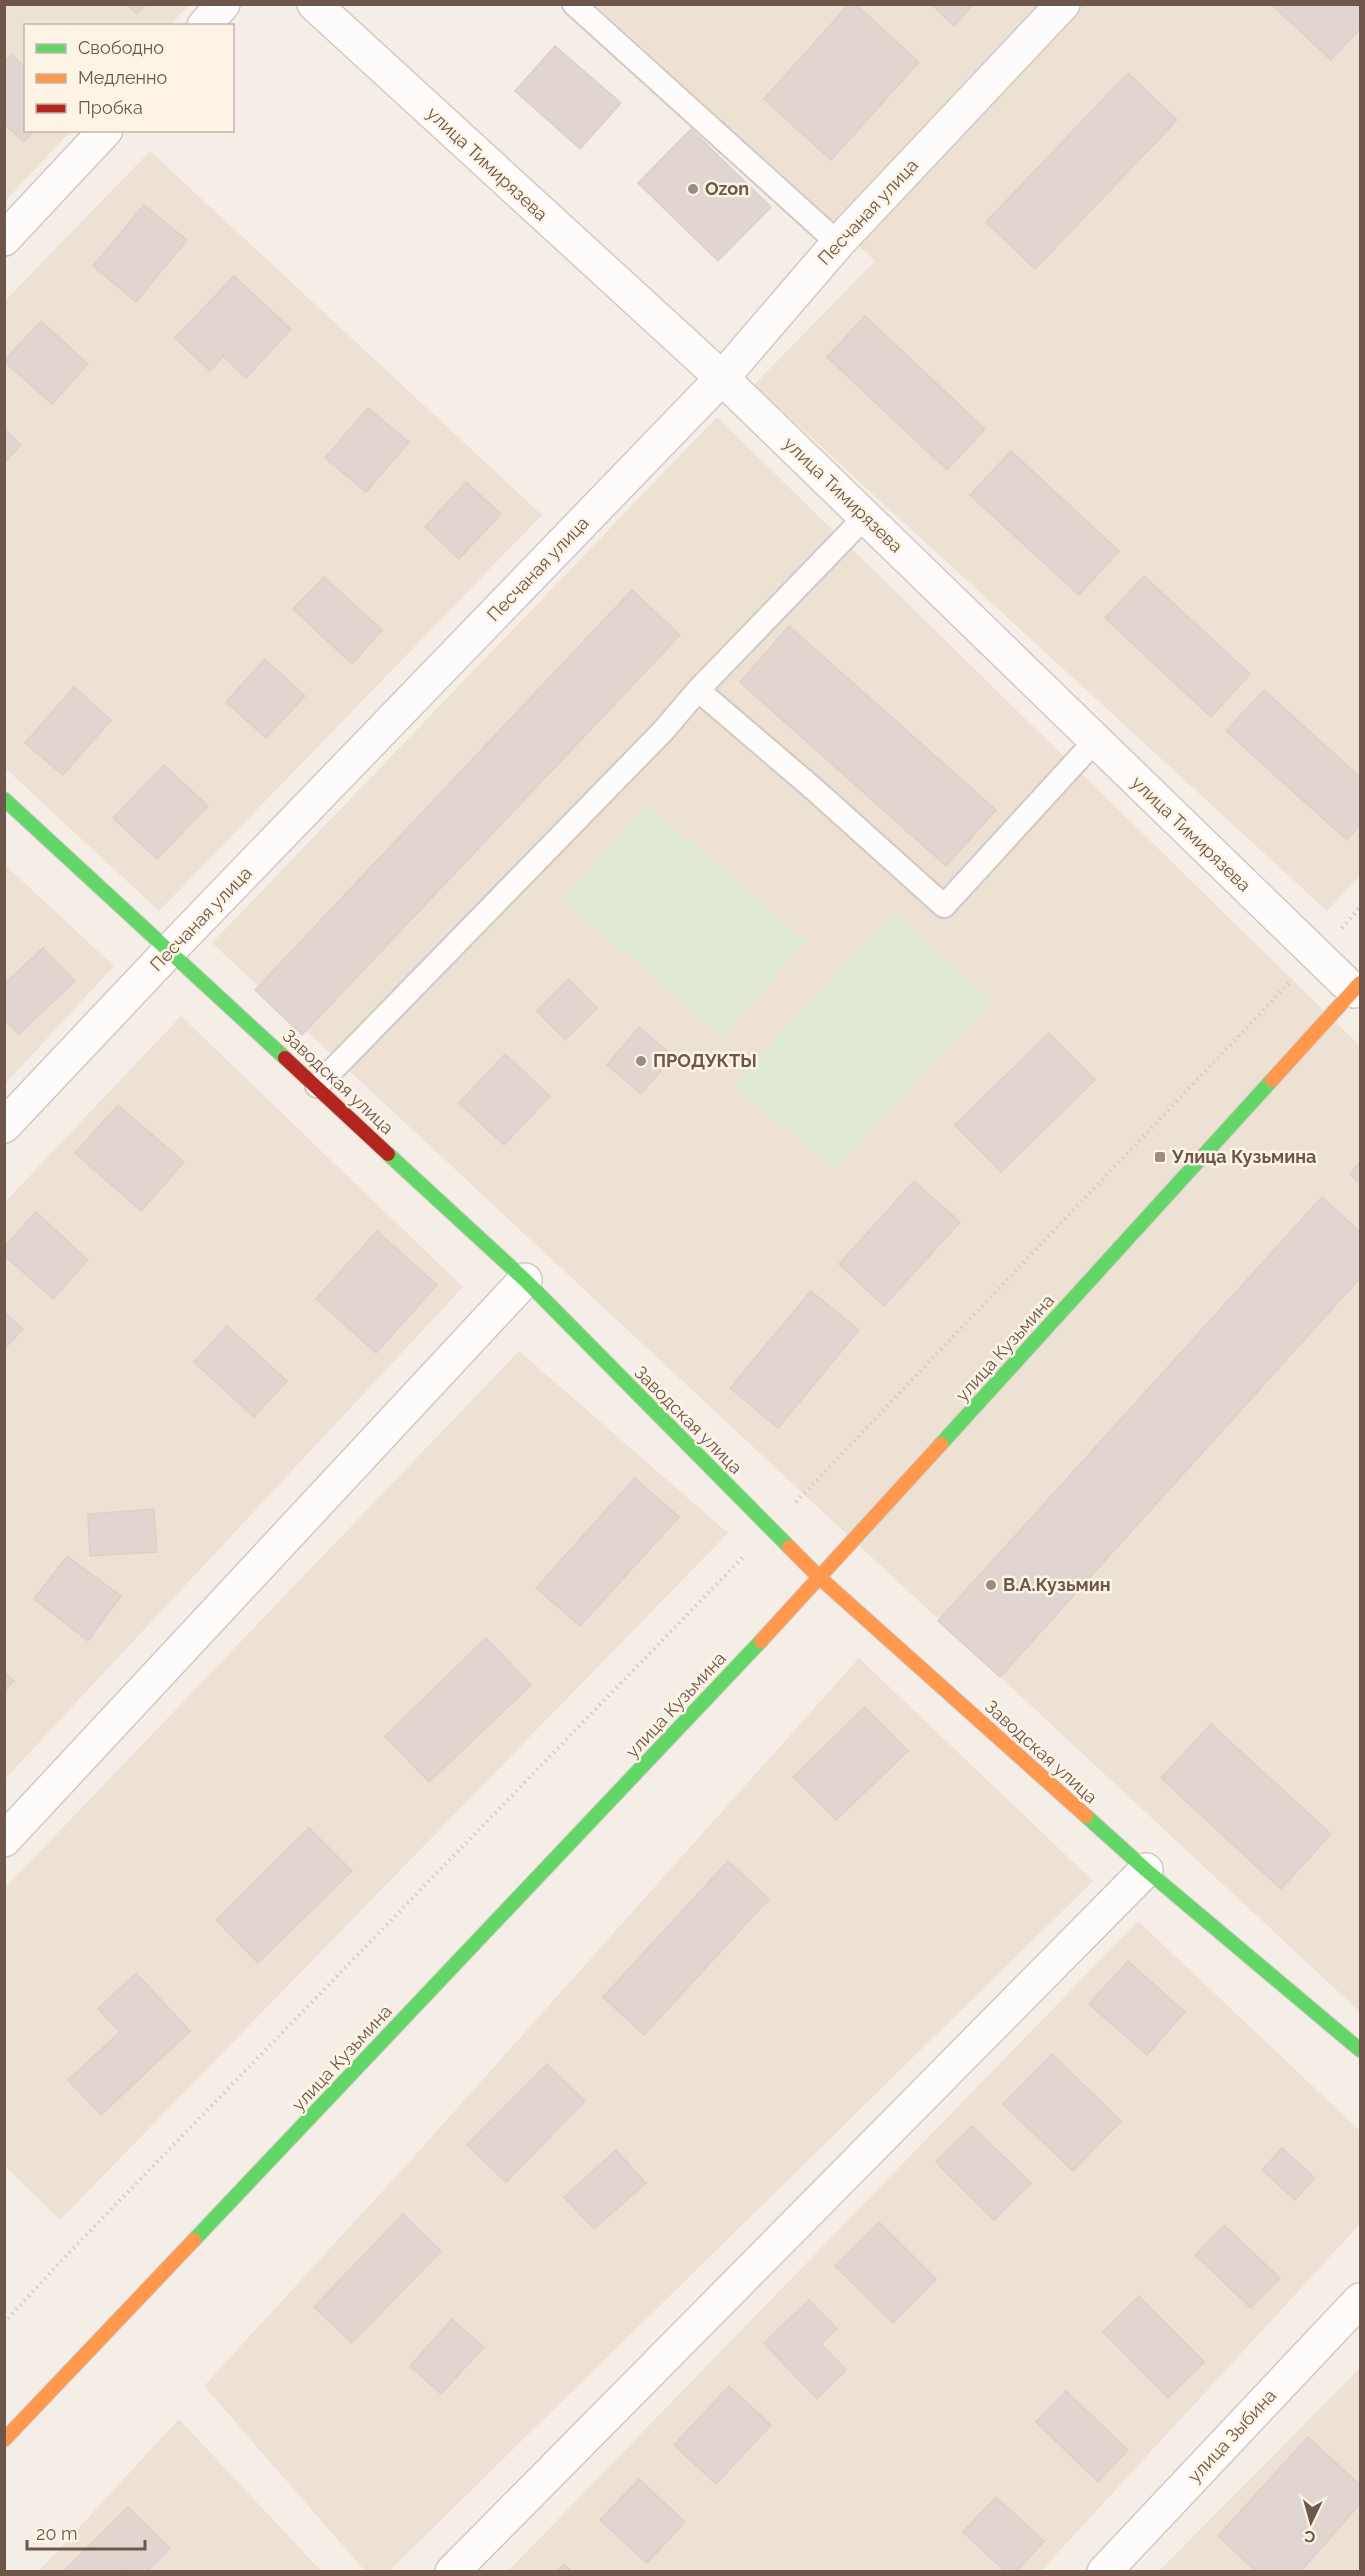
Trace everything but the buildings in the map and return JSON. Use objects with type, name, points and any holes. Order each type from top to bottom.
[{"type":"street","points":[[206,24],[224,4]]},
{"type":"street","name":"улица Тимирязева","points":[[314,4],[722,378],[1317,955],[1358,990]]},
{"type":"street","name":"Песчаная улица","points":[[4,1126],[170,950],[722,378],[838,243],[1062,4]]},
{"type":"street","points":[[4,239],[104,132]]},
{"type":"street","name":"Заводская улица","points":[[4,799],[525,1280],[820,1578],[1146,1870],[1360,2050]]},
{"type":"street","name":"улица Кузьмина","points":[[4,2440],[820,1578],[1358,990]]},
{"type":"street","points":[[4,1840],[525,1280]]},
{"type":"street","points":[[452,2571],[1146,1870]]},
{"type":"street","name":"улица Зыбина","points":[[1104,2571],[1360,2300]]},
{"type":"lane","points":[[574,4],[838,243]]},
{"type":"lane","points":[[317,1086],[663,731],[698,690],[865,517]]},
{"type":"lane","points":[[698,690],[815,790],[944,906],[1095,741]]},
{"type":"path","points":[[4,2324],[63,2259],[771,1529],[1360,907]]},
{"type":"shaded area","points":[[5,5],[189,5],[171,24],[24,24],[24,132],[70,132],[5,201]]},
{"type":"shaded area","points":[[596,5],[1360,5],[1360,875],[1327,911],[754,385],[875,261]]},
{"type":"shaded area","points":[[150,151],[542,515],[159,911],[5,768],[4,302]]},
{"type":"shaded area","points":[[717,417],[1360,1046],[1360,2012],[212,943]]},
{"type":"shaded area","points":[[4,864],[114,966],[5,1084],[4,1084]]},
{"type":"shaded area","points":[[181,1016],[463,1287],[5,1779],[5,1202]]},
{"type":"shaded area","points":[[519,1351],[728,1533],[60,2220],[5,2166],[4,1889]]},
{"type":"shaded area","points":[[859,1658],[1093,1881],[389,2571],[365,2571],[204,2386],[411,2160]]},
{"type":"shaded area","points":[[1138,1921],[1360,2131],[1360,2224],[1041,2571],[507,2572]]},
{"type":"shaded area","points":[[1360,2368],[1360,2571],[1159,2571]]},
{"type":"shaded area","points":[[179,2419],[321,2571],[38,2572]]},
{"type":"green space","points":[[646,804],[806,941],[723,1037],[563,900]]},
{"type":"green space","points":[[894,912],[991,1001],[835,1169],[733,1085]]},
{"type":"traffic: fast","points":[[4,799],[285,1058]]},
{"type":"traffic: fast","points":[[941,1444],[1272,1080]]},
{"type":"traffic: fast","points":[[388,1154],[525,1280],[789,1547]]},
{"type":"traffic: fast","points":[[194,2240],[761,1641]]},
{"type":"traffic: fast","points":[[1086,1816],[1146,1870],[1360,2050]]},
{"type":"traffic: slow","points":[[1272,1080],[1360,983]]},
{"type":"traffic: slow","points":[[761,1641],[941,1444]]},
{"type":"traffic: slow","points":[[789,1547],[820,1578],[1086,1816]]},
{"type":"traffic: slow","points":[[4,2440],[194,2240]]},
{"type":"traffic: jam","points":[[285,1058],[388,1154]]},
{"type":"place","name":"Ozon","points":[[693,189]]},
{"type":"place","name":"ПРОДУКТЫ","points":[[641,1061]]},
{"type":"place","name":"Улица Кузьмина","points":[[1160,1157]]},
{"type":"place","name":"В.А.Кузьмин","points":[[991,1585]]}]
